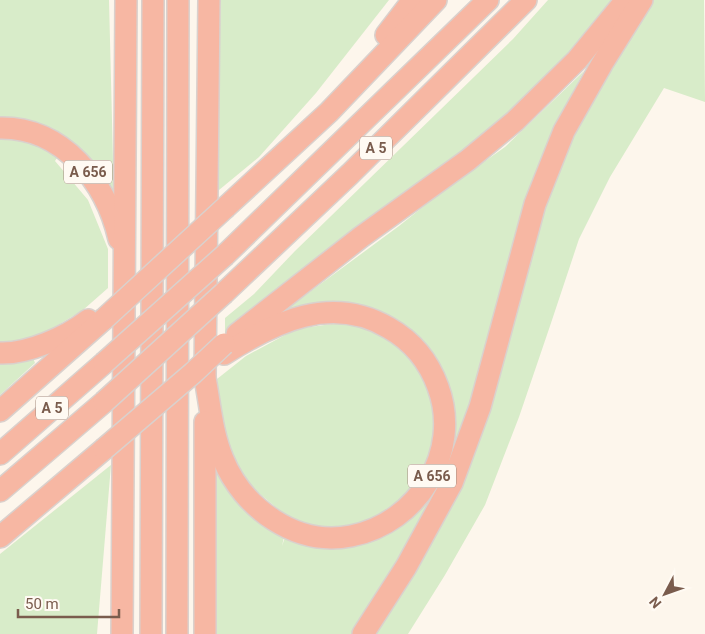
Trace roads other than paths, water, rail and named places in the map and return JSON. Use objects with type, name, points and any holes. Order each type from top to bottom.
[{"type":"highway","points":[[122,634],[126,0]]},
{"type":"highway","points":[[151,634],[153,0]]},
{"type":"highway","points":[[177,634],[178,0]]},
{"type":"highway","points":[[330,112],[413,0]]},
{"type":"highway","points":[[0,353],[20,352],[51,341],[104,313],[134,290],[330,112],[436,0]]},
{"type":"highway","name":"A 5","points":[[0,454],[225,255],[488,0]]},
{"type":"highway","name":"A 5","points":[[0,491],[104,402],[224,293],[350,174],[526,0]]},
{"type":"highway","points":[[224,349],[362,237],[468,160],[515,121],[577,60],[626,0]]},
{"type":"highway","points":[[363,634],[406,567],[452,483],[480,406],[536,204],[564,131],[602,64],[642,0]]},
{"type":"highway","points":[[205,634],[199,376],[209,2]]},
{"type":"highway","name":"A 656","points":[[0,128],[21,130],[37,135],[66,150],[79,161],[90,174],[107,204],[119,236],[125,266]]},
{"type":"highway","name":"A 656","points":[[338,312],[359,315],[377,321],[399,334],[414,348],[434,376],[442,398],[445,434],[437,466],[424,489],[412,504],[400,515],[368,532],[350,537],[332,538],[312,536],[292,530],[276,522],[262,511],[248,498],[235,481],[223,459],[199,376],[224,349],[292,319],[317,313],[338,312]]},
{"type":"highway","name":"A 5","points":[[0,411],[104,313]]},
{"type":"highway","points":[[0,537],[104,449],[199,376]]},
{"type":"highway","points":[[110,634],[114,574],[123,550]]}]
